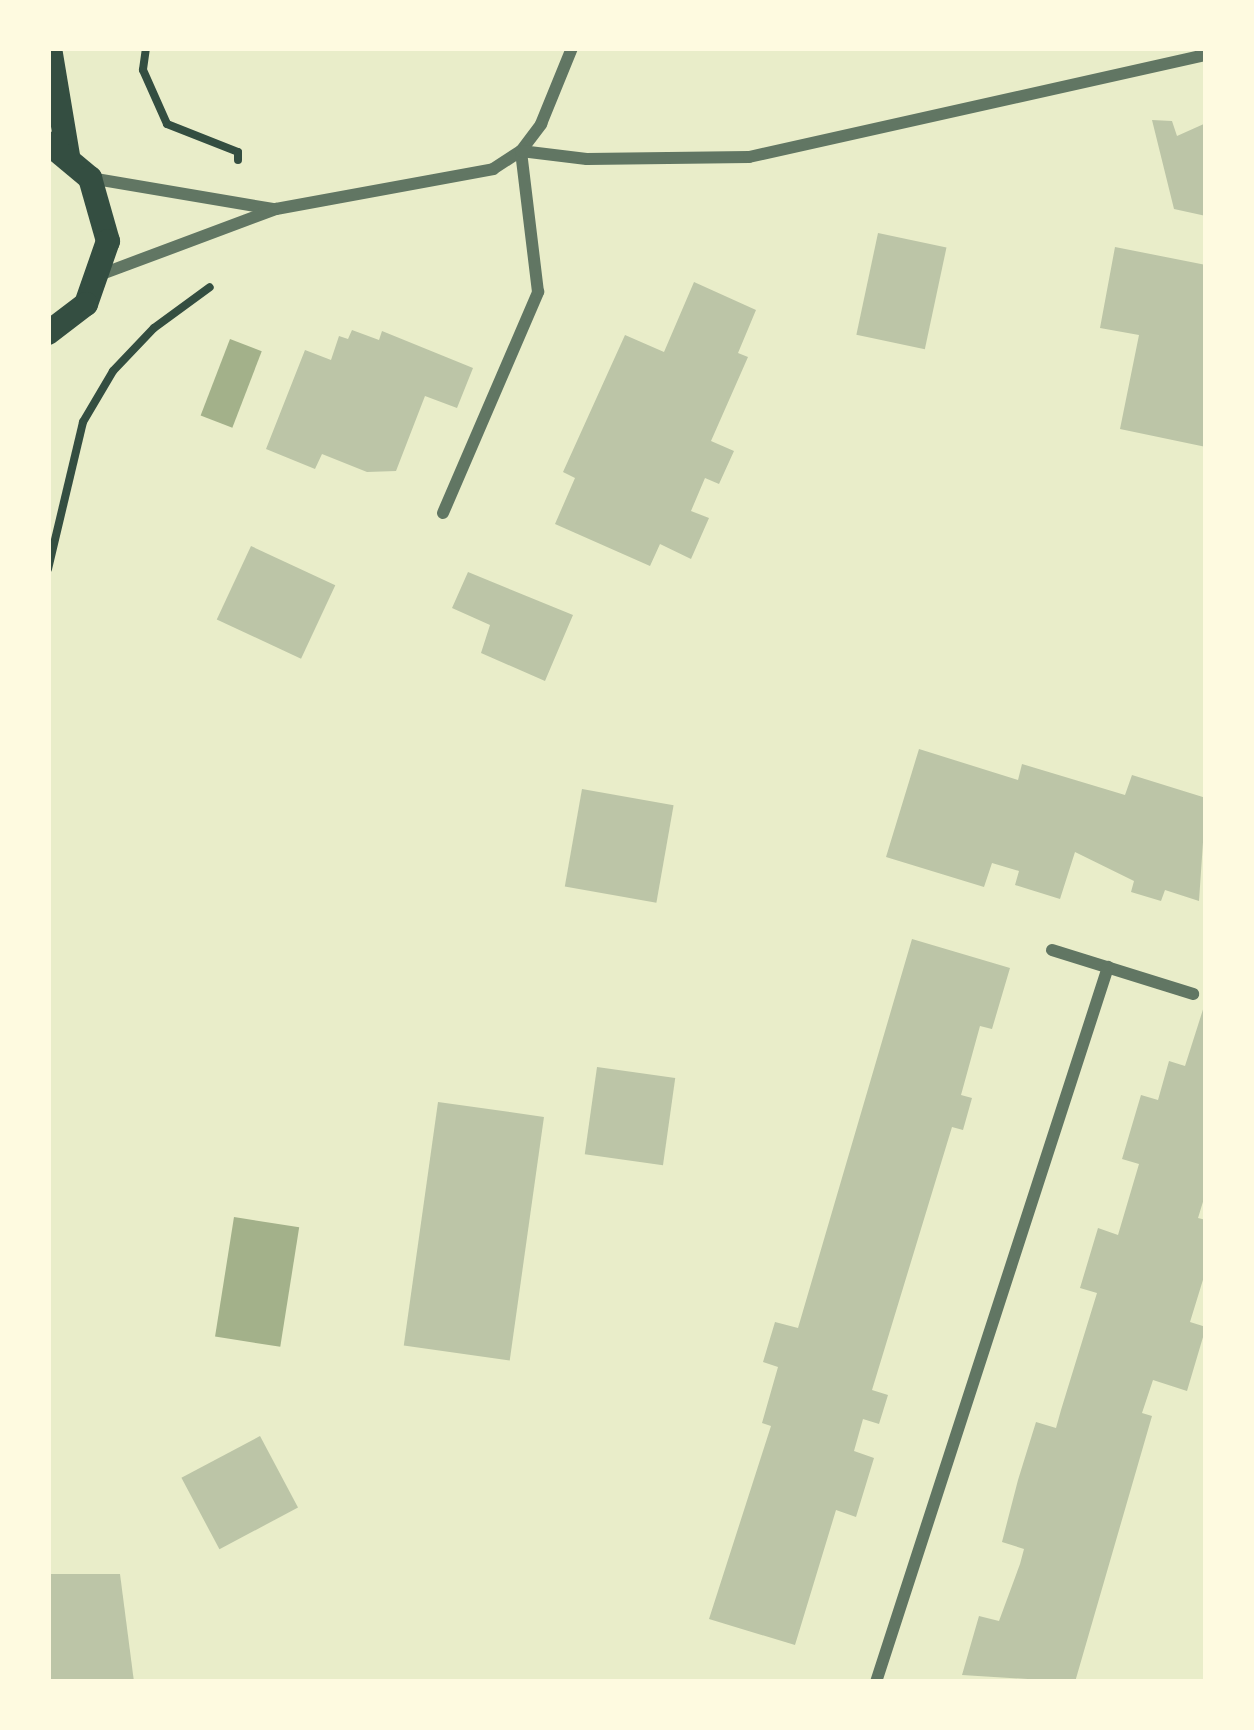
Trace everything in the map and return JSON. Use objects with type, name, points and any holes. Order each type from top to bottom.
[{"type":"main road","points":[[48,333],[86,304],[101,274],[108,241],[90,178],[58,149],[50,48]]},
{"type":"street","points":[[101,274],[275,209],[432,185],[494,169],[521,151],[572,48]]},
{"type":"street","points":[[521,151],[586,159],[749,157],[1206,55]]},
{"type":"street","points":[[443,513],[538,292],[521,151]]},
{"type":"street","points":[[90,178],[275,209]]},
{"type":"street","points":[[1052,950],[1193,994]]},
{"type":"street","points":[[876,1682],[1108,967]]},
{"type":"shaded area","points":[[230,339],[262,351],[232,428],[201,416]]},
{"type":"shaded area","points":[[234,1217],[299,1227],[280,1347],[215,1337]]},
{"type":"building","points":[[1152,120],[1172,121],[1177,136],[1206,123],[1206,216],[1174,209]]},
{"type":"building","points":[[878,233],[946,248],[925,349],[856,335]]},
{"type":"building","points":[[1115,247],[1206,265],[1206,447],[1120,429],[1139,335],[1100,328]]},
{"type":"building","points":[[694,282],[756,310],[738,353],[748,357],[711,441],[734,451],[719,484],[705,478],[691,511],[709,518],[691,559],[660,544],[650,566],[555,524],[575,478],[563,472],[625,335],[664,352]]},
{"type":"building","points":[[352,330],[379,340],[382,331],[473,368],[457,408],[425,396],[396,471],[367,472],[322,454],[315,469],[266,449],[305,350],[331,360],[339,336],[348,339]]},
{"type":"building","points":[[251,546],[335,585],[301,659],[217,619]]},
{"type":"building","points":[[468,572],[573,615],[545,681],[481,653],[490,625],[452,608]]},
{"type":"building","points":[[919,749],[1018,780],[1022,764],[1125,795],[1132,775],[1206,798],[1199,901],[1165,890],[1161,901],[1131,892],[1134,881],[1075,852],[1060,899],[1015,885],[1019,871],[992,863],[984,887],[886,857]]},
{"type":"building","points":[[582,789],[674,805],[656,903],[565,886]]},
{"type":"building","points":[[912,939],[1010,968],[992,1029],[980,1026],[961,1095],[972,1098],[963,1130],[952,1127],[872,1390],[888,1395],[879,1424],[863,1419],[854,1451],[874,1458],[856,1517],[836,1510],[795,1645],[709,1619],[771,1426],[762,1423],[778,1367],[763,1362],[775,1322],[798,1328]]},
{"type":"building","points":[[1206,1000],[1206,1192],[1198,1218],[1206,1220],[1206,1270],[1190,1322],[1206,1327],[1187,1391],[1153,1380],[1142,1413],[1152,1416],[1075,1682],[962,1675],[979,1616],[999,1621],[1020,1564],[1024,1549],[1002,1542],[1036,1422],[1056,1428],[1097,1293],[1080,1288],[1098,1228],[1118,1235],[1139,1164],[1122,1159],[1141,1095],[1158,1100],[1169,1061],[1185,1066]]},
{"type":"building","points":[[597,1067],[675,1078],[663,1165],[585,1154]]},
{"type":"building","points":[[438,1102],[544,1117],[510,1360],[404,1346]]},
{"type":"building","points":[[260,1436],[298,1508],[219,1549],[181,1478]]},
{"type":"building","points":[[48,1574],[120,1574],[134,1682],[48,1682]]}]
